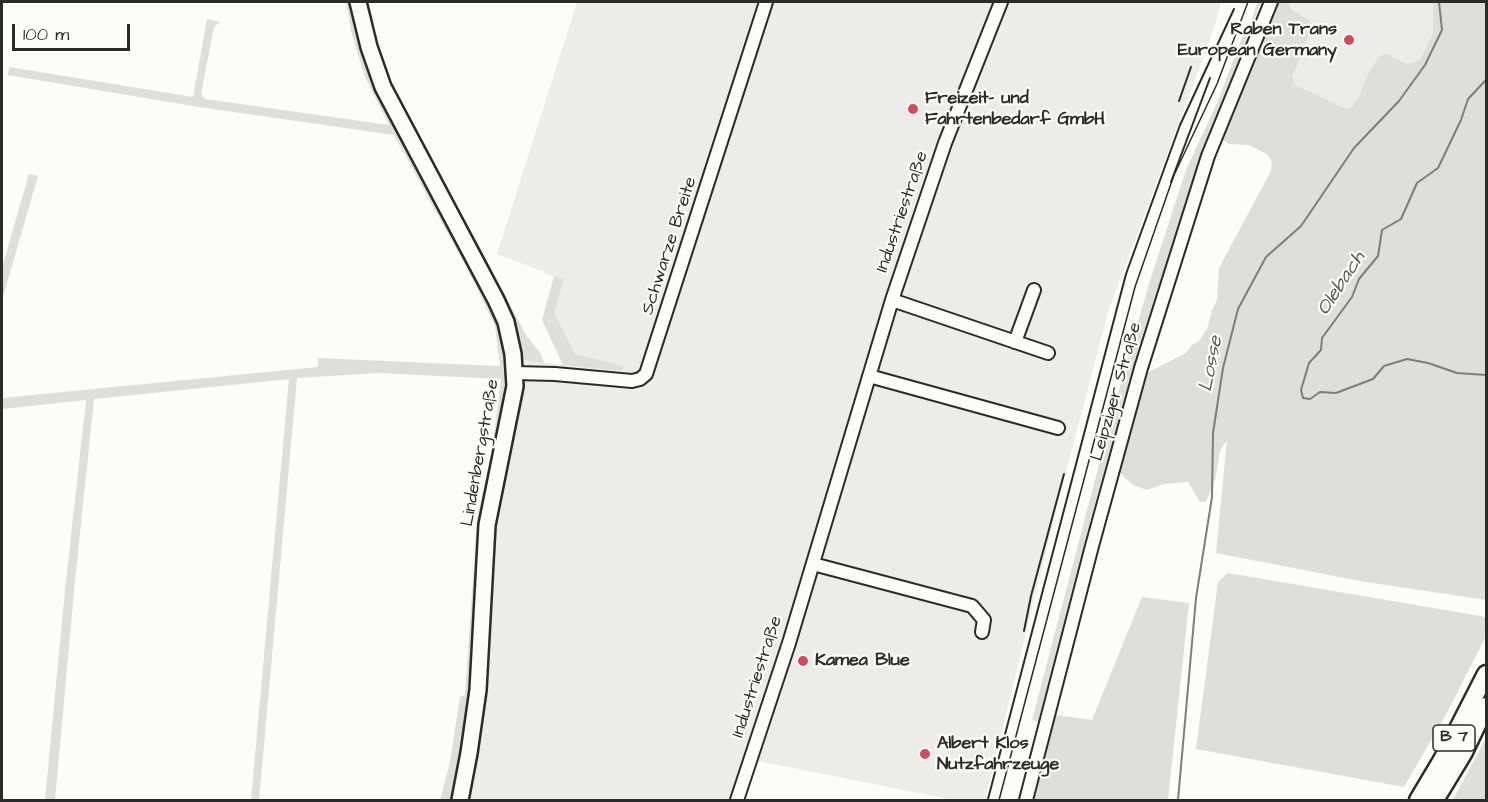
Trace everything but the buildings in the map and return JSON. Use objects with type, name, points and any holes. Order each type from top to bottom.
[{"type":"highway","name":"B 7","points":[[1418,801],[1486,674]]},
{"type":"highway","name":"B 7","points":[[1435,801],[1464,752],[1486,706]]},
{"type":"main road","name":"Lindenbergstraße","points":[[358,2],[374,65],[392,107],[500,308],[509,337],[515,373],[510,416],[487,525],[477,701],[460,801]]},
{"type":"street","name":"Schwarze Breite","points":[[515,373],[632,381],[646,374],[766,2]]},
{"type":"street","name":"Industriestraße","points":[[737,801],[789,643],[892,300],[945,143],[1000,2]]},
{"type":"street","name":"Leipziger Straße","points":[[1026,801],[1092,546],[1142,368],[1208,156],[1271,2]]},
{"type":"street","points":[[1016,342],[1034,290]]},
{"type":"street","name":"Industriestraße","points":[[892,300],[1048,353]]},
{"type":"street","points":[[868,376],[1058,428]]},
{"type":"street","points":[[813,564],[972,606],[984,620],[982,632]]},
{"type":"shaded area","points":[[346,2],[368,2],[377,46],[393,93],[475,238],[526,335],[541,354],[544,363],[522,360],[525,393],[497,515],[484,701],[467,800],[440,800],[450,762],[460,697],[465,695],[477,517],[492,451],[501,379],[378,373],[297,378],[259,800],[251,800],[289,379],[94,399],[55,800],[45,800],[86,400],[2,409],[2,398],[318,367],[318,358],[500,366],[495,326],[471,276],[394,135],[199,107],[8,75],[9,67],[193,97],[207,19],[220,22],[214,27],[201,94],[205,99],[389,125],[365,77],[351,31]]},
{"type":"shaded area","points":[[577,2],[1221,2],[1199,69],[1109,309],[1060,494],[985,800],[954,800],[747,759],[732,800],[467,800],[484,701],[497,515],[525,393],[522,360],[622,371],[624,366],[575,355],[554,313],[564,279],[497,254]]},
{"type":"shaded area","points":[[1257,2],[1261,2],[1193,179],[1139,346],[1038,722],[1032,720],[1148,287],[1186,170],[1217,103],[1245,30],[1251,24]]},
{"type":"shaded area","points":[[1278,2],[1290,2],[1291,9],[1309,20],[1312,26],[1293,76],[1294,83],[1347,109],[1353,106],[1378,58],[1385,53],[1407,64],[1420,60],[1433,32],[1433,2],[1486,2],[1486,600],[1360,581],[1216,553],[1227,440],[1220,451],[1215,480],[1206,502],[1200,502],[1188,482],[1164,484],[1147,490],[1133,485],[1117,470],[1145,374],[1186,353],[1207,329],[1217,300],[1219,268],[1271,171],[1272,162],[1268,155],[1249,145],[1228,144],[1223,139]]},
{"type":"shaded area","points":[[1290,2],[1433,2],[1433,32],[1420,61],[1408,64],[1385,53],[1366,78],[1353,107],[1347,109],[1293,83],[1303,16],[1291,9]]},
{"type":"shaded area","points":[[29,174],[38,176],[2,300],[2,268]]},
{"type":"shaded area","points":[[554,276],[564,279],[554,313],[575,354],[624,366],[622,371],[563,365],[542,320]]},
{"type":"shaded area","points":[[1228,573],[1486,617],[1486,636],[1448,711],[1404,787],[1196,749],[1218,582]]},
{"type":"shaded area","points":[[1142,597],[1189,603],[1168,800],[1034,800],[1056,715],[1092,720]]},
{"type":"shaded area","points":[[1486,738],[1486,800],[1453,800]]},
{"type":"waterway","name":"Losse","points":[[1178,800],[1196,598],[1212,497],[1213,433],[1223,368],[1238,309],[1266,257],[1301,226],[1354,148],[1399,101],[1425,65],[1442,30],[1439,2]]},
{"type":"waterway","name":"Olebach","points":[[1486,80],[1468,99],[1461,120],[1438,168],[1417,183],[1401,219],[1382,230],[1378,256],[1359,279],[1352,297],[1322,338],[1321,350],[1309,363],[1301,390],[1303,398],[1310,399],[1320,392],[1336,393],[1373,379],[1384,366],[1407,359],[1428,363],[1457,373],[1486,375]]},
{"type":"tram line","points":[[999,800],[1135,287],[1174,175],[1217,84],[1248,2]]},
{"type":"railway","points":[[988,799],[1126,274],[1180,125],[1234,9]]},
{"type":"railway","points":[[1179,101],[1191,67]]},
{"type":"railway","points":[[1171,182],[1210,78]]},
{"type":"railway","points":[[1024,631],[1031,596],[1064,474]]},
{"type":"place","name":"Raben Trans European Germany","points":[[1349,40]]},
{"type":"place","name":"Freizeit- und Fahrtenbedarf GmbH","points":[[913,109]]},
{"type":"place","name":"Kamea Blue","points":[[803,661]]},
{"type":"place","name":"Albert Klos Nutzfahrzeuge","points":[[925,754]]}]
